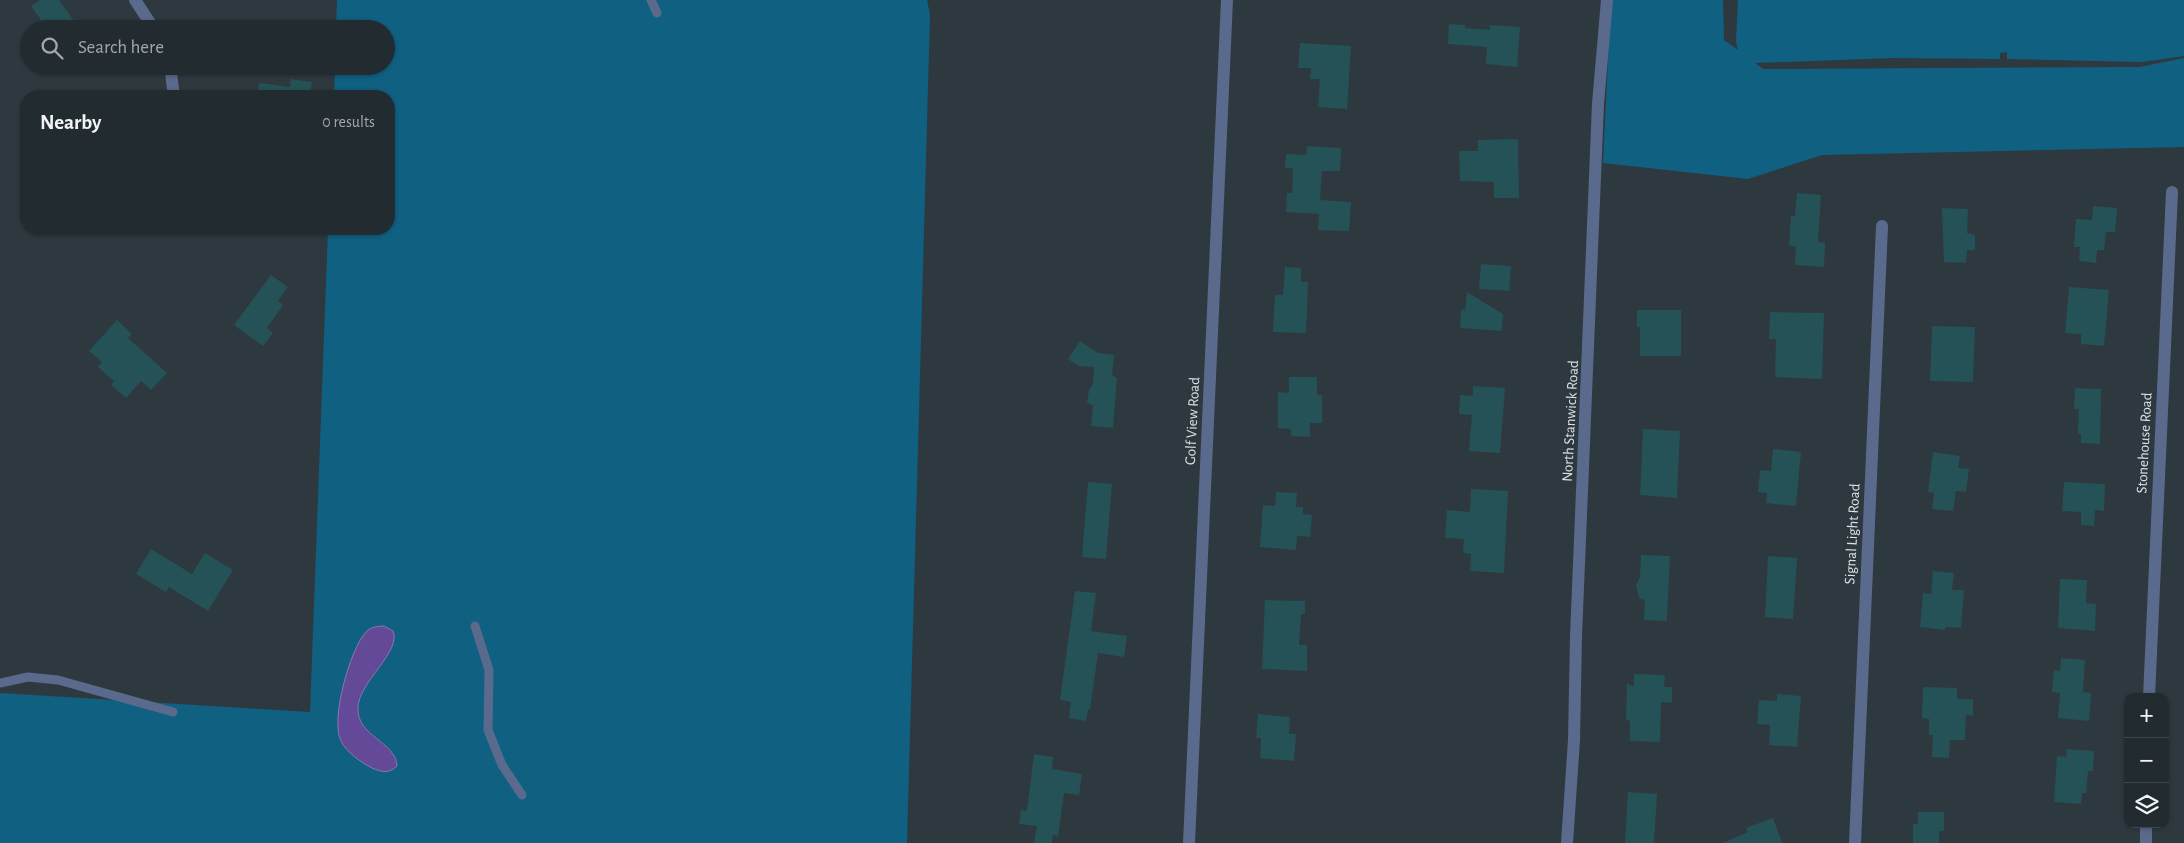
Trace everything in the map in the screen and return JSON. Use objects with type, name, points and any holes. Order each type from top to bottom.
[{"type":"street","points":[[135,0],[148,20]]},
{"type":"street","name":"Golf View Road","points":[[1189,843],[1227,0]]},
{"type":"street","name":"North Stanwick Road","points":[[1567,843],[1574,740],[1576,636],[1598,104],[1606,0]]},
{"type":"street","points":[[171,75],[173,90]]},
{"type":"street","name":"Stonehouse Road","points":[[2149,693],[2172,192]]},
{"type":"street","name":"Signal Light Road","points":[[1855,843],[1882,226]]},
{"type":"street","points":[[2146,828],[2146,843]]},
{"type":"lane","points":[[651,0],[657,13]]},
{"type":"lane","points":[[475,626],[489,670],[488,730],[502,765],[522,795]]},
{"type":"lane","points":[[0,683],[28,677],[58,680],[174,712]]},
{"type":"shaded area","points":[[337,0],[927,0],[930,15],[907,843],[0,843],[0,693],[310,712],[328,235],[395,235],[395,90],[334,90],[335,75],[395,75],[395,20],[336,20]]},
{"type":"shaded area","points":[[1611,0],[1723,0],[1724,40],[1738,50],[1736,42],[1738,0],[2184,0],[2184,56],[2142,62],[2007,59],[2007,52],[2000,53],[2000,59],[1892,58],[1755,63],[1763,69],[2140,67],[2184,58],[2184,147],[1822,155],[1748,179],[1603,163]]},
{"type":"shaded area","points":[[384,626],[393,631],[394,639],[386,657],[365,687],[358,707],[359,717],[363,725],[390,750],[395,758],[397,766],[385,772],[368,766],[355,757],[341,741],[338,731],[343,685],[354,653],[366,632],[370,629]]},
{"type":"building","points":[[40,0],[59,0],[73,20],[41,20],[31,6]]},
{"type":"building","points":[[1449,24],[1465,25],[1465,28],[1490,30],[1490,25],[1520,27],[1517,67],[1486,64],[1487,47],[1448,44]]},
{"type":"building","points":[[1300,43],[1351,46],[1347,109],[1318,107],[1320,79],[1310,79],[1311,68],[1298,68]]},
{"type":"building","points":[[291,79],[312,82],[311,90],[258,90],[259,83],[290,87]]},
{"type":"building","points":[[1518,139],[1519,198],[1494,198],[1494,182],[1460,181],[1459,151],[1478,151],[1478,140]]},
{"type":"building","points":[[1307,146],[1341,148],[1340,171],[1322,171],[1320,200],[1351,202],[1349,231],[1318,230],[1319,214],[1286,212],[1287,193],[1292,193],[1293,168],[1285,168],[1286,154],[1306,155]]},
{"type":"building","points":[[1797,193],[1821,195],[1818,242],[1825,243],[1824,267],[1795,265],[1796,247],[1789,245],[1791,216],[1795,216]]},
{"type":"building","points":[[2093,206],[2117,208],[2115,232],[2106,232],[2104,250],[2097,250],[2096,263],[2079,261],[2080,247],[2074,247],[2076,219],[2092,220]]},
{"type":"building","points":[[1942,208],[1968,209],[1967,233],[1975,235],[1975,250],[1967,250],[1966,263],[1944,262]]},
{"type":"building","points":[[1481,264],[1511,266],[1509,291],[1479,289]]},
{"type":"building","points":[[1285,267],[1301,268],[1301,282],[1308,282],[1306,333],[1273,332],[1275,295],[1283,295]]},
{"type":"building","points":[[271,275],[288,287],[278,301],[283,305],[267,328],[273,333],[263,346],[234,325]]},
{"type":"building","points":[[2069,287],[2109,290],[2104,346],[2081,344],[2081,334],[2065,333]]},
{"type":"building","points":[[1467,292],[1503,314],[1502,331],[1460,328],[1461,309],[1465,311]]},
{"type":"building","points":[[1637,310],[1681,310],[1681,356],[1640,356],[1640,327],[1637,327]]},
{"type":"building","points":[[1770,312],[1824,313],[1822,379],[1775,377],[1776,339],[1769,339]]},
{"type":"building","points":[[117,320],[132,334],[128,338],[167,373],[151,390],[141,381],[126,398],[111,385],[114,381],[98,367],[102,362],[89,351]]},
{"type":"building","points":[[1932,326],[1975,327],[1973,382],[1930,381]]},
{"type":"building","points":[[1080,341],[1098,353],[1114,355],[1112,375],[1117,378],[1113,428],[1091,426],[1093,406],[1087,402],[1089,390],[1093,384],[1094,367],[1079,366],[1068,359]]},
{"type":"building","points":[[1289,377],[1317,377],[1317,395],[1322,395],[1322,423],[1310,423],[1310,437],[1291,436],[1291,429],[1278,428],[1278,392],[1289,393]]},
{"type":"building","points":[[1473,386],[1505,388],[1500,453],[1469,451],[1472,415],[1459,414],[1460,395],[1473,396]]},
{"type":"building","points":[[2075,388],[2101,389],[2100,444],[2081,443],[2081,434],[2078,434],[2079,409],[2074,409]]},
{"type":"building","points":[[1643,429],[1680,431],[1677,498],[1640,495]]},
{"type":"building","points":[[1773,449],[1801,452],[1796,506],[1766,503],[1767,493],[1758,492],[1760,470],[1771,471]]},
{"type":"building","points":[[1933,452],[1960,456],[1958,468],[1969,469],[1966,492],[1956,491],[1953,511],[1932,509],[1934,493],[1928,492]]},
{"type":"building","points":[[1088,482],[1112,484],[1106,559],[1082,557]]},
{"type":"building","points":[[2064,482],[2105,484],[2104,511],[2095,510],[2094,526],[2081,525],[2081,512],[2062,511]]},
{"type":"building","points":[[1471,489],[1508,491],[1504,573],[1470,571],[1471,554],[1463,553],[1464,539],[1445,538],[1447,510],[1470,512]]},
{"type":"building","points":[[1276,492],[1297,493],[1296,507],[1303,507],[1303,514],[1312,515],[1310,537],[1297,536],[1296,550],[1260,547],[1263,505],[1275,506]]},
{"type":"building","points":[[151,549],[192,574],[205,553],[233,570],[208,611],[169,587],[166,592],[136,574]]},
{"type":"building","points":[[1641,555],[1670,556],[1667,621],[1644,620],[1645,600],[1639,598],[1636,585],[1640,577]]},
{"type":"building","points":[[1768,556],[1797,558],[1793,619],[1765,617]]},
{"type":"building","points":[[1933,571],[1954,573],[1952,590],[1964,590],[1961,628],[1946,627],[1945,630],[1920,627],[1923,593],[1931,594]]},
{"type":"building","points":[[2060,579],[2087,580],[2086,603],[2096,604],[2095,631],[2058,628]]},
{"type":"building","points":[[1075,591],[1096,593],[1091,631],[1127,636],[1124,657],[1098,653],[1090,710],[1088,709],[1086,721],[1069,718],[1071,702],[1060,700]]},
{"type":"building","points":[[1265,600],[1305,601],[1305,614],[1301,614],[1299,645],[1307,645],[1307,671],[1262,669]]},
{"type":"building","points":[[2061,658],[2085,660],[2083,692],[2091,693],[2089,721],[2058,718],[2060,693],[2052,692],[2054,670],[2060,671]]},
{"type":"building","points":[[1634,674],[1665,675],[1664,687],[1672,687],[1672,703],[1661,702],[1660,742],[1630,741],[1630,721],[1626,720],[1627,683],[1634,687]]},
{"type":"building","points":[[1923,687],[1957,688],[1957,699],[1973,699],[1973,716],[1966,715],[1965,740],[1950,740],[1949,758],[1932,757],[1933,735],[1929,735],[1929,719],[1922,718]]},
{"type":"building","points":[[1777,694],[1801,696],[1797,747],[1769,745],[1770,725],[1757,724],[1759,700],[1777,701]]},
{"type":"building","points":[[1258,714],[1290,717],[1289,734],[1296,734],[1294,761],[1260,758],[1261,738],[1256,738]]},
{"type":"building","points":[[2067,749],[2094,751],[2093,771],[2088,771],[2086,793],[2082,793],[2081,804],[2054,802],[2057,756],[2066,757]]},
{"type":"building","points":[[1034,754],[1053,757],[1052,769],[1082,774],[1079,795],[1064,793],[1058,836],[1053,835],[1052,843],[1034,843],[1037,826],[1019,824],[1021,810],[1027,811]]},
{"type":"building","points":[[1628,792],[1657,794],[1654,843],[1625,843]]},
{"type":"building","points":[[1918,812],[1944,812],[1944,831],[1939,831],[1939,843],[1913,843],[1913,824],[1918,824]]},
{"type":"building","points":[[1773,818],[1782,843],[1723,843],[1748,832],[1746,828]]}]
